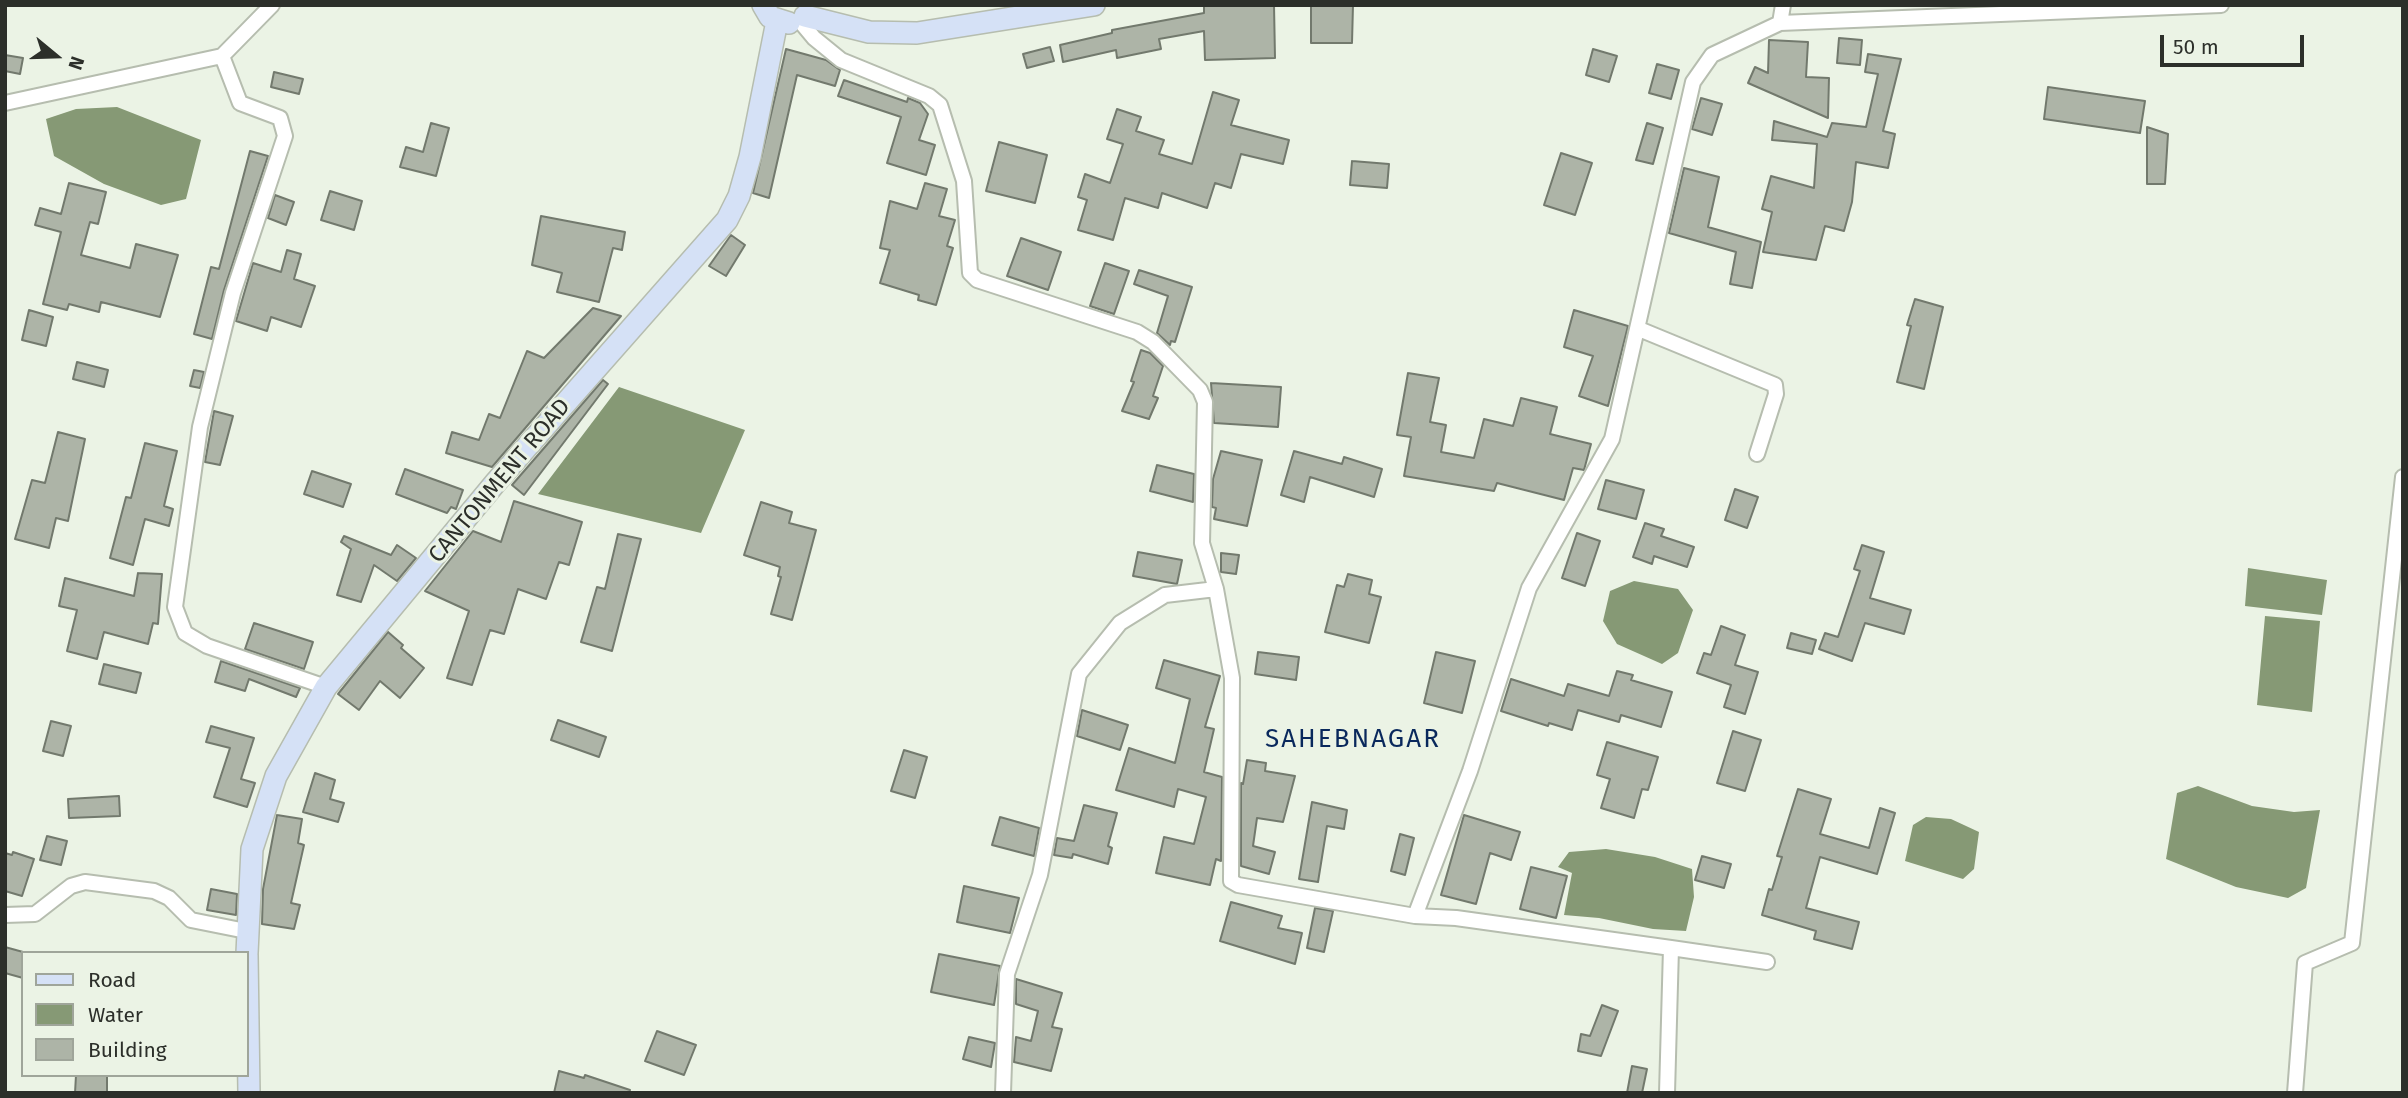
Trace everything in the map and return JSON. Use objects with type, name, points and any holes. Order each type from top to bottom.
[{"type":"main road","points":[[763,5],[869,32],[917,33],[1094,5]]},
{"type":"main road","name":"CANTONMENT ROAD","points":[[247,951],[252,849],[276,776],[326,687],[496,482],[727,219],[739,196],[798,16]]},
{"type":"main road","name":"CANTONMENT ROAD","points":[[248,1024],[249,1093]]},
{"type":"street","points":[[5,103],[222,56],[272,5]]},
{"type":"street","points":[[1780,23],[1783,5]]},
{"type":"street","points":[[1415,916],[1470,771],[1529,588],[1612,439],[1693,82],[1712,55],[1780,23],[2221,5]]},
{"type":"street","points":[[798,16],[814,38],[841,60],[929,96],[940,105],[964,181],[970,272],[977,280],[1137,332],[1153,342],[1200,390],[1205,402],[1202,543],[1216,589],[1231,678],[1231,881],[1238,885],[1415,916],[1456,918],[1767,962]]},
{"type":"street","points":[[222,56],[240,103],[280,118],[285,136],[233,293],[200,427],[175,607],[185,633],[207,646],[326,687]]},
{"type":"street","points":[[1639,329],[1775,385],[1776,394],[1757,454]]},
{"type":"street","points":[[2295,1093],[2305,963],[2352,943],[2403,477]]},
{"type":"street","points":[[1003,1093],[1007,974],[1040,874],[1079,674],[1120,623],[1165,595],[1216,589]]},
{"type":"street","points":[[5,915],[35,914],[71,886],[85,882],[154,891],[169,898],[191,920],[246,931]]},
{"type":"street","points":[[1667,1093],[1671,948]]},
{"type":"water","points":[[117,107],[201,140],[186,199],[161,205],[104,184],[54,156],[46,119],[76,109]]},
{"type":"water","points":[[619,387],[745,430],[701,533],[538,494]]},
{"type":"water","points":[[2248,568],[2327,580],[2322,615],[2245,606]]},
{"type":"water","points":[[1634,581],[1678,589],[1693,610],[1678,653],[1662,664],[1617,644],[1603,621],[1610,591]]},
{"type":"water","points":[[2265,616],[2320,621],[2312,712],[2257,705]]},
{"type":"water","points":[[2198,786],[2252,806],[2294,812],[2320,810],[2306,888],[2288,898],[2236,887],[2166,859],[2177,793]]},
{"type":"water","points":[[1926,817],[1951,819],[1979,832],[1974,869],[1963,879],[1905,861],[1913,825]]},
{"type":"water","points":[[1606,849],[1655,857],[1692,869],[1694,897],[1686,931],[1653,929],[1599,918],[1564,915],[1572,873],[1558,867],[1569,852]]},
{"type":"building","points":[[1204,5],[1274,5],[1275,58],[1205,60],[1204,31],[1159,39],[1161,49],[1117,58],[1116,50],[1063,62],[1060,45],[1112,33],[1112,30],[1204,13]]},
{"type":"building","points":[[1311,5],[1353,5],[1352,43],[1311,43]]},
{"type":"building","points":[[1839,38],[1862,40],[1860,65],[1837,63]]},
{"type":"building","points":[[1769,40],[1808,42],[1806,77],[1829,78],[1828,118],[1748,83],[1755,67],[1768,73]]},
{"type":"building","points":[[1050,47],[1054,61],[1027,68],[1023,54]]},
{"type":"building","points":[[786,49],[826,60],[840,70],[835,86],[797,75],[769,198],[753,193]]},
{"type":"building","points":[[1593,49],[1617,56],[1609,82],[1586,75]]},
{"type":"building","points":[[1868,54],[1901,59],[1883,131],[1895,134],[1888,168],[1856,162],[1852,202],[1844,231],[1825,226],[1816,260],[1763,252],[1772,212],[1762,209],[1771,176],[1814,188],[1817,144],[1772,140],[1774,121],[1827,137],[1832,123],[1866,127],[1878,74],[1865,72]]},
{"type":"building","points":[[5,55],[23,58],[20,74],[5,71]]},
{"type":"building","points":[[1657,64],[1679,70],[1671,99],[1649,93]]},
{"type":"building","points":[[274,72],[303,79],[299,94],[271,87]]},
{"type":"building","points":[[844,80],[907,102],[908,98],[920,103],[928,114],[919,140],[935,145],[926,175],[887,163],[901,117],[838,96]]},
{"type":"building","points":[[2048,87],[2145,101],[2140,133],[2044,119]]},
{"type":"building","points":[[1213,92],[1239,100],[1231,125],[1289,140],[1283,164],[1241,154],[1231,188],[1215,183],[1207,208],[1162,193],[1158,208],[1125,198],[1113,240],[1078,230],[1087,200],[1078,197],[1085,174],[1110,183],[1123,144],[1107,139],[1117,109],[1141,117],[1136,131],[1164,140],[1159,154],[1192,164]]},
{"type":"building","points":[[1701,98],[1722,104],[1712,135],[1692,129]]},
{"type":"building","points":[[431,123],[449,128],[436,176],[400,167],[406,147],[423,152]]},
{"type":"building","points":[[1647,123],[1663,128],[1653,164],[1636,160]]},
{"type":"building","points":[[2147,127],[2168,134],[2165,184],[2147,184]]},
{"type":"building","points":[[999,142],[1047,155],[1035,203],[986,191]]},
{"type":"building","points":[[250,151],[268,156],[224,290],[212,339],[194,334],[211,267],[219,269]]},
{"type":"building","points":[[1561,153],[1592,163],[1575,215],[1544,205]]},
{"type":"building","points":[[1352,161],[1389,164],[1387,188],[1350,185]]},
{"type":"building","points":[[1684,168],[1719,177],[1708,227],[1761,242],[1752,288],[1730,284],[1736,252],[1669,233]]},
{"type":"building","points":[[69,183],[106,192],[98,224],[90,222],[81,255],[130,268],[136,244],[178,255],[160,317],[101,302],[99,312],[69,304],[67,310],[43,304],[61,232],[35,225],[40,208],[61,214]]},
{"type":"building","points":[[925,183],[947,189],[939,216],[955,220],[947,246],[953,248],[936,305],[918,300],[919,295],[880,283],[890,250],[880,248],[890,201],[917,209]]},
{"type":"building","points":[[330,191],[362,201],[354,230],[321,220]]},
{"type":"building","points":[[275,195],[294,202],[286,225],[268,218]]},
{"type":"building","points":[[541,216],[625,232],[622,250],[613,248],[599,302],[557,292],[562,273],[532,265]]},
{"type":"building","points":[[731,235],[745,245],[726,276],[709,266]]},
{"type":"building","points":[[1021,238],[1061,252],[1048,290],[1007,276]]},
{"type":"building","points":[[287,250],[301,254],[294,279],[315,286],[301,327],[271,317],[267,331],[236,321],[253,263],[281,272]]},
{"type":"building","points":[[1105,263],[1129,271],[1114,314],[1090,306]]},
{"type":"building","points":[[1139,270],[1192,287],[1175,342],[1171,341],[1170,345],[1157,333],[1168,296],[1134,284]]},
{"type":"building","points":[[1915,299],[1943,307],[1924,389],[1897,382],[1911,326],[1907,325]]},
{"type":"building","points":[[593,308],[621,316],[492,467],[446,453],[452,432],[479,440],[489,414],[500,418],[527,351],[544,358]]},
{"type":"building","points":[[29,310],[53,317],[46,346],[22,340]]},
{"type":"building","points":[[1574,310],[1628,326],[1608,406],[1579,396],[1593,356],[1564,347]]},
{"type":"building","points":[[1141,350],[1150,353],[1163,366],[1153,396],[1158,398],[1149,419],[1122,411],[1134,382],[1131,381]]},
{"type":"building","points":[[77,362],[108,370],[104,387],[73,379]]},
{"type":"building","points":[[194,370],[204,372],[200,388],[190,386]]},
{"type":"building","points":[[1408,373],[1439,378],[1430,422],[1446,425],[1441,452],[1474,458],[1484,419],[1513,426],[1521,398],[1557,407],[1550,434],[1591,444],[1584,470],[1573,468],[1564,500],[1497,483],[1494,491],[1404,476],[1411,437],[1397,435]]},
{"type":"building","points":[[603,380],[608,384],[524,495],[512,485]]},
{"type":"building","points":[[1211,383],[1281,387],[1278,427],[1214,423]]},
{"type":"building","points":[[214,411],[233,416],[220,465],[205,462]]},
{"type":"building","points":[[58,432],[85,439],[68,521],[56,518],[49,548],[15,539],[32,480],[45,483]]},
{"type":"building","points":[[145,443],[177,451],[164,506],[173,509],[169,526],[145,519],[133,565],[110,558],[126,497],[131,498]]},
{"type":"building","points":[[1221,451],[1262,460],[1247,526],[1214,519],[1216,508],[1212,507],[1213,479]]},
{"type":"building","points":[[1294,451],[1342,464],[1344,457],[1382,469],[1374,497],[1310,477],[1304,502],[1281,495]]},
{"type":"building","points":[[1157,465],[1194,474],[1193,502],[1150,491]]},
{"type":"building","points":[[405,469],[463,490],[456,509],[451,507],[447,513],[396,494]]},
{"type":"building","points":[[312,471],[351,484],[343,507],[304,494]]},
{"type":"building","points":[[1606,480],[1644,490],[1636,519],[1598,509]]},
{"type":"building","points":[[1735,489],[1758,497],[1747,528],[1725,520]]},
{"type":"building","points":[[514,501],[582,522],[569,565],[559,562],[546,599],[518,589],[504,634],[490,630],[472,685],[447,678],[469,611],[425,591],[473,531],[501,542]]},
{"type":"building","points":[[761,502],[792,512],[789,523],[816,530],[792,620],[771,614],[781,577],[778,576],[780,567],[744,555]]},
{"type":"building","points":[[1645,523],[1664,529],[1661,536],[1694,547],[1687,567],[1654,556],[1652,564],[1633,557]]},
{"type":"building","points":[[1577,533],[1600,541],[1585,586],[1562,578]]},
{"type":"building","points":[[618,534],[641,539],[612,651],[581,642],[597,587],[605,589]]},
{"type":"building","points":[[344,536],[391,555],[397,545],[416,558],[397,581],[374,565],[361,602],[337,595],[351,549],[341,542]]},
{"type":"building","points":[[1862,545],[1884,552],[1870,598],[1911,610],[1904,634],[1865,623],[1852,661],[1819,649],[1825,633],[1838,637],[1860,571],[1854,569]]},
{"type":"building","points":[[1138,552],[1182,560],[1177,584],[1133,576]]},
{"type":"building","points":[[1221,553],[1239,555],[1236,574],[1221,572]]},
{"type":"building","points":[[138,573],[162,574],[158,624],[153,623],[148,644],[104,632],[97,659],[67,651],[77,610],[59,606],[65,578],[134,596]]},
{"type":"building","points":[[1348,574],[1372,580],[1369,594],[1381,597],[1369,643],[1325,632],[1337,585],[1344,587]]},
{"type":"building","points":[[254,623],[313,642],[304,669],[245,649]]},
{"type":"building","points":[[1721,626],[1745,635],[1735,665],[1758,672],[1745,714],[1724,707],[1731,685],[1697,673],[1704,653],[1711,655]]},
{"type":"building","points":[[388,632],[403,645],[401,648],[424,668],[400,698],[380,681],[359,710],[338,694]]},
{"type":"building","points":[[1791,633],[1816,640],[1812,654],[1787,648]]},
{"type":"building","points":[[1258,652],[1299,657],[1296,680],[1255,674]]},
{"type":"building","points":[[1436,652],[1475,661],[1462,713],[1424,703]]},
{"type":"building","points":[[1164,660],[1220,676],[1205,727],[1214,729],[1204,772],[1222,777],[1221,861],[1216,859],[1210,885],[1156,873],[1164,837],[1194,844],[1206,797],[1178,789],[1174,807],[1116,790],[1129,748],[1175,763],[1190,699],[1156,688]]},
{"type":"building","points":[[221,661],[300,688],[296,697],[249,679],[245,691],[215,682]]},
{"type":"building","points":[[104,664],[141,673],[136,693],[99,684]]},
{"type":"building","points":[[1617,671],[1633,675],[1631,680],[1672,692],[1661,727],[1621,715],[1619,722],[1578,710],[1572,730],[1549,723],[1548,726],[1501,711],[1511,679],[1564,696],[1568,684],[1609,696]]},
{"type":"building","points":[[1082,710],[1128,725],[1120,750],[1077,736]]},
{"type":"building","points":[[558,720],[606,737],[599,757],[551,740]]},
{"type":"building","points":[[51,721],[71,726],[63,756],[43,751]]},
{"type":"building","points":[[211,726],[254,738],[241,779],[255,783],[247,807],[214,797],[230,748],[206,742]]},
{"type":"building","points":[[1733,731],[1761,740],[1745,791],[1717,783]]},
{"type":"building","points":[[1607,742],[1658,757],[1648,790],[1642,789],[1634,818],[1601,808],[1610,779],[1597,775]]},
{"type":"building","points":[[904,750],[927,757],[915,798],[891,791]]},
{"type":"building","points":[[1247,760],[1266,763],[1265,771],[1295,776],[1283,822],[1257,818],[1253,846],[1275,852],[1269,874],[1241,866],[1241,783],[1243,784]]},
{"type":"building","points":[[315,773],[335,780],[330,799],[344,803],[338,822],[303,812]]},
{"type":"building","points":[[1798,789],[1831,799],[1820,834],[1869,848],[1880,808],[1895,813],[1877,874],[1820,857],[1806,908],[1859,922],[1852,949],[1814,939],[1816,931],[1762,915],[1782,857],[1777,856]]},
{"type":"building","points":[[119,796],[120,816],[69,818],[68,799]]},
{"type":"building","points":[[1312,802],[1347,810],[1344,829],[1327,826],[1318,882],[1299,879]]},
{"type":"building","points":[[1084,805],[1117,813],[1108,846],[1112,848],[1108,864],[1073,854],[1072,858],[1054,855],[1057,838],[1074,841]]},
{"type":"building","points":[[277,815],[302,819],[298,843],[304,845],[291,903],[300,905],[294,929],[262,924],[263,889]]},
{"type":"building","points":[[1464,815],[1520,832],[1511,860],[1490,853],[1476,904],[1441,895]]},
{"type":"building","points":[[1000,817],[1039,828],[1034,856],[992,845]]},
{"type":"building","points":[[1400,834],[1414,838],[1405,875],[1391,871]]},
{"type":"building","points":[[47,836],[67,841],[61,865],[40,860]]},
{"type":"building","points":[[13,852],[34,859],[22,896],[5,891],[5,853],[12,855]]},
{"type":"building","points":[[1702,856],[1731,864],[1724,888],[1695,880]]},
{"type":"building","points":[[1531,867],[1567,876],[1556,918],[1520,909]]},
{"type":"building","points":[[964,886],[1019,898],[1010,933],[957,922]]},
{"type":"building","points":[[211,889],[237,894],[236,915],[207,910]]},
{"type":"building","points":[[1231,902],[1282,916],[1278,928],[1302,933],[1295,964],[1220,941]]},
{"type":"building","points":[[1315,908],[1333,911],[1324,952],[1307,948]]},
{"type":"building","points":[[5,947],[21,951],[21,977],[5,973]]},
{"type":"building","points":[[939,954],[1000,966],[994,1005],[931,992]]},
{"type":"building","points":[[1016,979],[1062,993],[1052,1027],[1062,1029],[1051,1071],[1014,1062],[1016,1037],[1031,1041],[1038,1011],[1016,1004]]},
{"type":"building","points":[[1602,1005],[1618,1011],[1601,1056],[1578,1051],[1581,1034],[1590,1036]]},
{"type":"building","points":[[657,1031],[696,1045],[684,1075],[645,1061]]},
{"type":"building","points":[[969,1037],[995,1043],[991,1067],[963,1059]]},
{"type":"building","points":[[1632,1066],[1647,1069],[1642,1093],[1627,1093]]},
{"type":"building","points":[[559,1071],[584,1078],[585,1075],[630,1090],[629,1093],[554,1093]]},
{"type":"building","points":[[76,1077],[107,1077],[107,1093],[75,1093]]},
{"type":"district","name":"SAHEBNAGAR","points":[[1353,740]]}]
